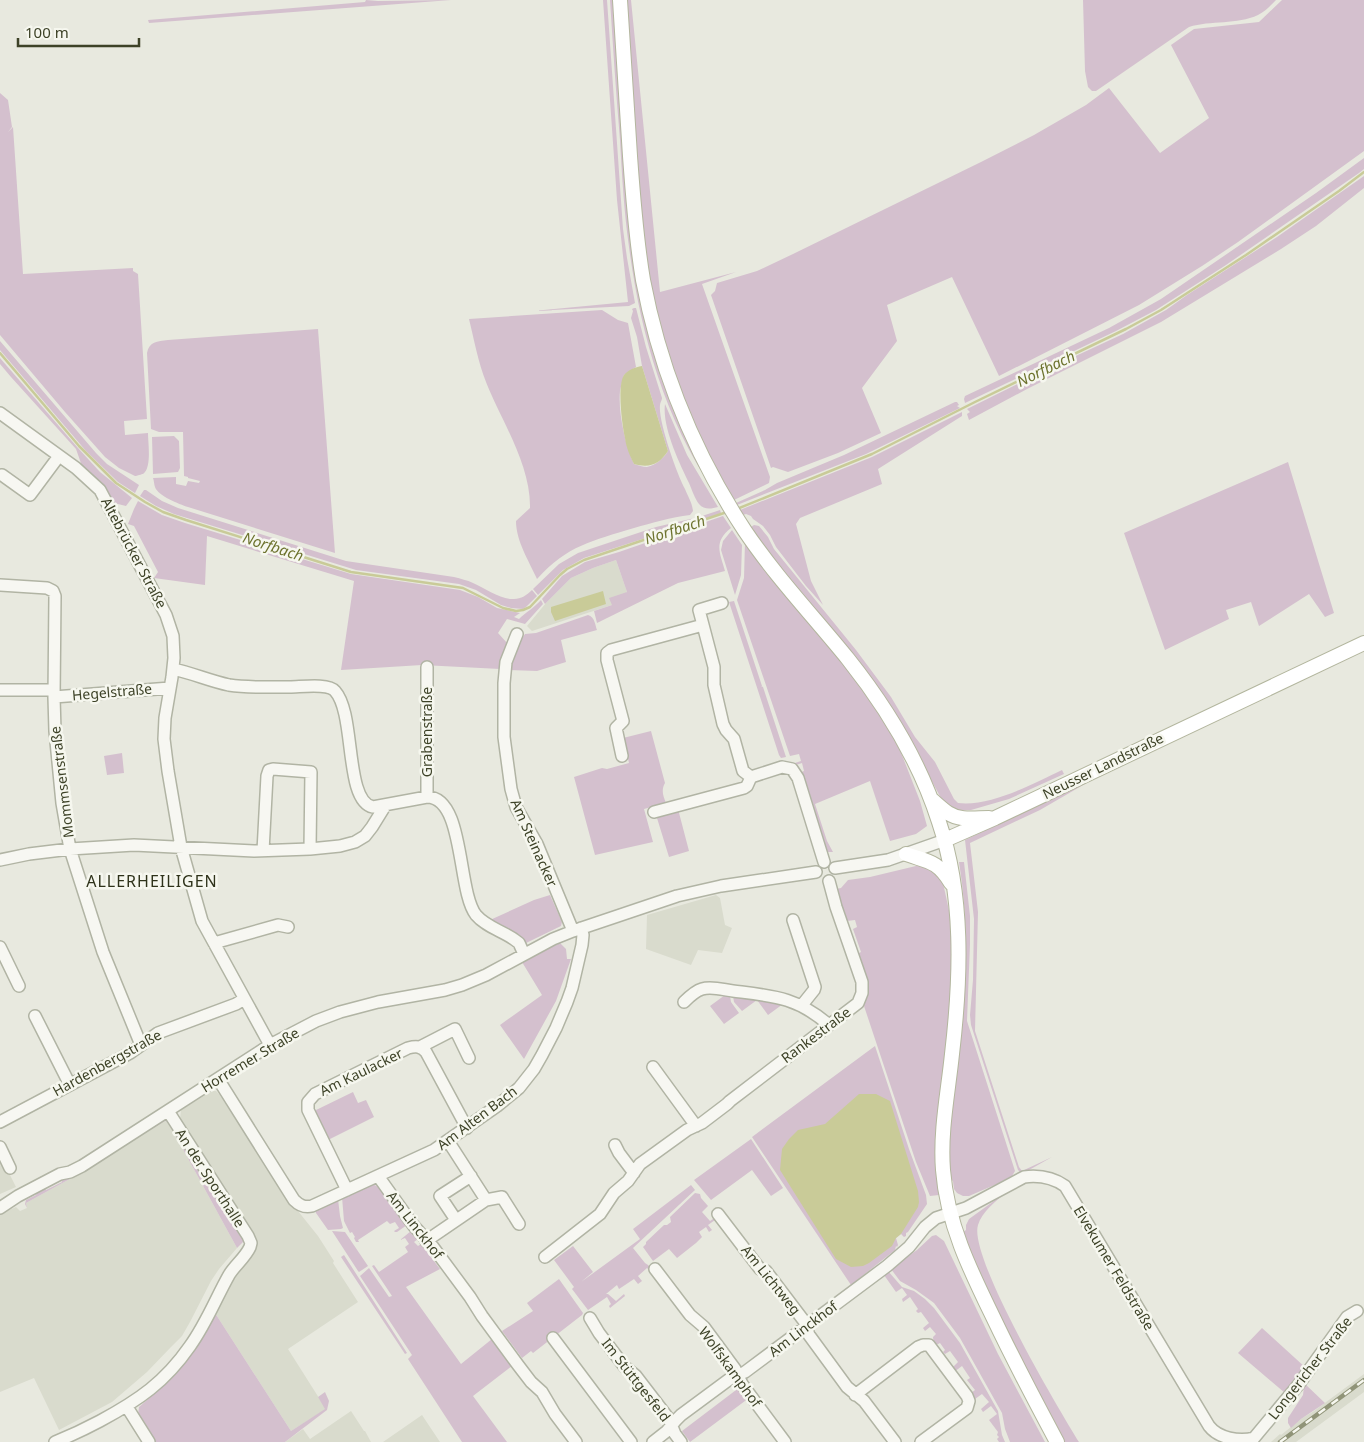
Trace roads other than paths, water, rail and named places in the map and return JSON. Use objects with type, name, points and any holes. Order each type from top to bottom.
[{"type":"main road","points":[[620,0],[635,217],[640,261],[659,347],[675,395],[694,441],[718,486],[748,535],[768,563],[846,656],[873,693],[903,740],[919,770],[945,840],[954,891],[959,944],[958,996],[942,1140],[944,1183],[957,1237],[974,1278],[1057,1442]]},
{"type":"main road","name":"Neusser Landstraße","points":[[945,840],[1364,642]]},
{"type":"main road","points":[[931,799],[948,814],[958,817],[966,819],[995,818]]},
{"type":"main road","points":[[906,854],[934,863],[944,872],[954,891]]},
{"type":"street","name":"Altebrücker Straße","points":[[0,413],[91,480],[100,490],[168,621],[174,643],[173,669],[164,718],[164,739],[181,847],[199,914],[270,1045]]},
{"type":"street","points":[[2,475],[34,498],[59,456]]},
{"type":"street","name":"Mommsenstraße","points":[[0,585],[47,588],[53,591],[56,601],[54,693],[57,762],[70,849],[102,952],[141,1045]]},
{"type":"street","points":[[722,604],[699,610],[714,667],[714,685],[723,724],[734,739],[743,771],[751,777]]},
{"type":"street","points":[[622,756],[616,728],[623,721],[607,660],[607,653],[703,625]]},
{"type":"street","name":"Am Steinacker","points":[[517,634],[508,657],[504,683],[504,737],[511,789],[516,807],[537,844],[577,930]]},
{"type":"street","name":"Grabenstraße","points":[[427,666],[427,798]]},
{"type":"street","points":[[173,669],[232,685],[257,687],[316,686],[332,689],[340,700],[347,722],[354,772],[362,801],[368,806],[373,807],[427,798],[440,801],[452,820],[469,900],[476,914],[488,924],[519,943],[524,954]]},
{"type":"street","name":"Hegelstraße","points":[[0,690],[54,693],[170,688]]},
{"type":"street","points":[[654,812],[744,788],[751,777],[782,767],[792,769],[798,778],[824,862]]},
{"type":"street","points":[[263,852],[267,776],[268,771],[272,769],[311,772],[310,849]]},
{"type":"street","points":[[0,860],[70,849],[134,845],[263,852],[345,845],[359,840],[368,833],[385,806]]},
{"type":"street","name":"Neusser Landstraße","points":[[835,868],[888,860],[945,840]]},
{"type":"street","points":[[824,862],[831,863],[835,868],[836,875],[829,881],[819,878],[816,872],[818,866],[824,862]]},
{"type":"street","points":[[577,930],[659,902],[702,890],[816,872]]},
{"type":"street","name":"Rankestraße","points":[[544,1257],[600,1214],[614,1193],[628,1181],[640,1164],[687,1130],[709,1119],[858,1002],[862,993],[862,986],[829,881]]},
{"type":"street","points":[[793,920],[815,987],[802,1005]]},
{"type":"street","points":[[214,943],[278,925],[288,927]]},
{"type":"street","name":"Horremer Straße","points":[[0,1208],[18,1196],[60,1174],[70,1172],[82,1166],[296,1030],[340,1012],[378,1002],[445,990],[462,985],[486,975],[553,939],[577,930]]},
{"type":"street","name":"Am Alten Bach","points":[[218,1079],[294,1200],[300,1205],[312,1206],[424,1155],[448,1141],[514,1092],[527,1078],[542,1054],[556,1028],[572,988],[583,935],[577,930]]},
{"type":"street","points":[[0,947],[19,986]]},
{"type":"street","points":[[684,1002],[697,991],[710,988],[776,997],[802,1005],[829,1025]]},
{"type":"street","name":"Hardenbergstraße","points":[[0,1122],[130,1053],[158,1033],[236,1004],[244,999]]},
{"type":"street","points":[[34,1016],[70,1085]]},
{"type":"street","points":[[420,1047],[455,1029],[469,1058]]},
{"type":"street","name":"Am Kaulacker","points":[[347,1190],[308,1110],[310,1099],[315,1094],[408,1048],[416,1046],[426,1052],[466,1128]]},
{"type":"street","points":[[653,1067],[696,1126]]},
{"type":"street","name":"An der Sporthalle","points":[[127,1407],[156,1385],[183,1356],[196,1337],[232,1271],[251,1245],[248,1236],[168,1111]]},
{"type":"street","points":[[448,1141],[486,1200]]},
{"type":"street","points":[[615,1145],[619,1154],[634,1173]]},
{"type":"street","points":[[0,1147],[10,1168]]},
{"type":"street","name":"Elvekumer Feldstraße","points":[[950,1214],[966,1208],[1024,1177],[1033,1175],[1044,1176],[1065,1186],[1209,1426],[1224,1438],[1241,1442]]},
{"type":"street","name":"Am Linckhof","points":[[378,1176],[398,1205],[466,1292],[530,1381],[545,1397],[576,1442]]},
{"type":"street","points":[[456,1220],[440,1196],[471,1176]]},
{"type":"street","points":[[426,1241],[486,1200],[502,1197],[519,1224]]},
{"type":"street","name":"Am Lichtweg","points":[[718,1214],[760,1269],[766,1271],[804,1321],[809,1335],[848,1387],[864,1402],[895,1442]]},
{"type":"street","name":"Am Linckhof","points":[[654,1442],[681,1415],[731,1378],[744,1373],[846,1298],[901,1254],[913,1243],[930,1222],[950,1214]]},
{"type":"street","name":"Wolfskamphof","points":[[656,1269],[690,1316],[704,1327],[785,1442]]},
{"type":"street","name":"Longericher Straße","points":[[1241,1442],[1251,1440],[1256,1436],[1299,1384],[1347,1317],[1356,1311]]},
{"type":"street","name":"Im Stüttgesfeld","points":[[590,1318],[624,1366],[636,1376],[669,1419],[675,1434],[681,1442]]},
{"type":"street","points":[[553,1338],[631,1442]]},
{"type":"street","points":[[855,1395],[918,1347],[929,1345],[967,1396],[969,1402],[967,1408],[921,1442]]},
{"type":"street","points":[[55,1442],[127,1407],[149,1442]]},
{"type":"waterway","name":"Norfbach","points":[[737,509],[872,454],[1126,329],[1161,310],[1246,255],[1364,172]]},
{"type":"waterway","name":"Norfbach","points":[[0,353],[79,446],[116,483],[163,512],[351,572],[463,588],[503,608],[516,611],[530,607],[560,575],[584,560],[727,512]]},
{"type":"railway","points":[[1280,1442],[1364,1380]]},
{"type":"district","name":"ALLERHEILIGEN","points":[[152,881]]}]
